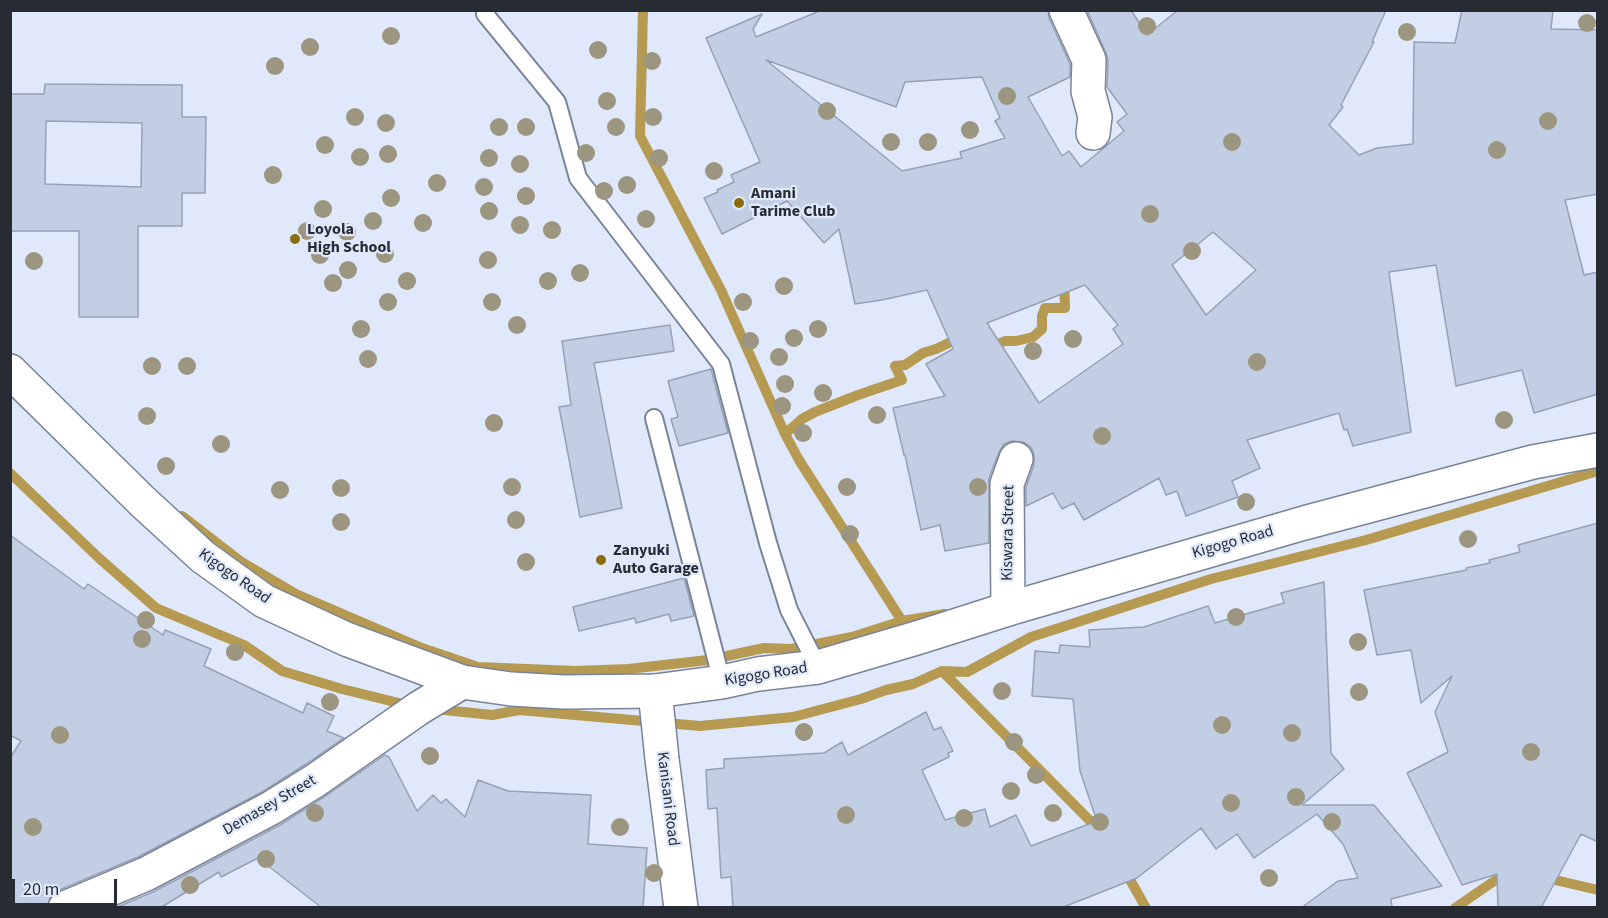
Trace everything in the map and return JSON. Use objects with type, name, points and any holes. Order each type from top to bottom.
[{"type":"main road","points":[[1066,10],[1089,60],[1088,91],[1095,117],[1094,133]]},
{"type":"main road","name":"Kigogo Road","points":[[10,371],[135,494],[203,557],[264,601],[346,639],[462,682],[511,689],[564,692],[655,691],[722,682],[758,674],[818,667],[1304,523],[1533,462],[1598,450]]},
{"type":"main road","name":"Kiswara Street","points":[[1008,609],[1007,484],[1016,459]]},
{"type":"main road","name":"Demasey Street","points":[[65,908],[146,874],[271,808],[316,780],[419,708],[462,682]]},
{"type":"main road","name":"Kanisani Road","points":[[655,691],[681,908]]},
{"type":"lane","points":[[485,10],[485,14],[557,102],[578,178],[721,364],[768,543],[789,610],[818,667]]},
{"type":"lane","points":[[654,417],[722,682]]},
{"type":"building","points":[[822,10],[1048,10],[1049,18],[1070,64],[1070,77],[1028,97],[1062,156],[1069,151],[1081,167],[1124,131],[1117,122],[1127,114],[1107,87],[1106,53],[1087,10],[1131,10],[1147,35],[1178,10],[1386,10],[1372,42],[1374,42],[1341,105],[1343,107],[1329,125],[1359,155],[1377,148],[1413,144],[1414,42],[1455,43],[1462,10],[1553,10],[1551,29],[1598,30],[1598,194],[1565,200],[1584,275],[1598,272],[1598,394],[1534,413],[1522,370],[1456,386],[1436,265],[1389,272],[1411,432],[1353,446],[1347,429],[1344,430],[1339,413],[1247,440],[1260,468],[1232,481],[1238,497],[1186,516],[1177,491],[1166,495],[1159,478],[1084,520],[1074,503],[1062,509],[1053,493],[1026,506],[1026,487],[1034,465],[1034,455],[1031,447],[1023,442],[1012,441],[1004,444],[999,452],[989,478],[989,543],[945,551],[940,525],[921,530],[893,408],[945,396],[926,364],[953,349],[927,290],[855,304],[839,229],[824,243],[787,201],[722,234],[704,198],[734,182],[731,175],[760,162],[706,38],[762,14],[753,29],[756,37]],"holes":[[[766,60],[896,107],[905,82],[982,77],[1000,118],[995,121],[1005,138],[960,152],[962,158],[902,171]],[[1213,232],[1256,270],[1206,315],[1172,265]],[[1085,285],[1118,325],[1113,329],[1123,344],[1039,403],[987,323]]]},
{"type":"building","points":[[45,84],[182,85],[182,117],[206,117],[205,193],[182,193],[182,226],[138,226],[138,317],[79,317],[79,231],[10,231],[10,94],[44,94]],"holes":[[[46,121],[142,123],[141,187],[45,184]]]},
{"type":"building","points":[[670,325],[674,351],[594,363],[622,508],[580,517],[559,407],[571,405],[562,341]]},
{"type":"building","points":[[711,369],[728,433],[679,446],[671,419],[678,417],[668,381]]},
{"type":"building","points":[[1598,523],[1598,842],[1581,834],[1541,908],[1498,908],[1497,874],[1462,885],[1407,773],[1448,752],[1435,712],[1452,676],[1421,703],[1411,650],[1377,655],[1364,590],[1467,570],[1466,568],[1490,563],[1489,560],[1520,552],[1518,545]]},
{"type":"building","points":[[10,535],[84,589],[88,584],[163,635],[165,630],[211,649],[204,666],[303,713],[307,703],[334,716],[327,731],[344,738],[262,792],[138,857],[57,891],[50,897],[47,908],[10,908],[10,758],[21,741],[10,735]]},
{"type":"building","points":[[684,578],[694,616],[671,621],[669,614],[636,623],[635,618],[579,631],[573,607]]},
{"type":"building","points":[[1324,582],[1331,753],[1344,769],[1302,805],[1374,805],[1442,886],[1391,899],[1392,908],[1301,908],[1338,881],[1358,878],[1343,844],[1317,814],[1254,858],[1237,834],[1216,849],[1201,828],[1137,878],[1061,908],[733,908],[731,877],[721,878],[717,808],[708,809],[706,770],[724,768],[724,759],[824,753],[842,742],[848,755],[926,712],[934,730],[941,727],[953,751],[948,753],[949,757],[922,770],[945,820],[985,809],[990,827],[1016,815],[1031,846],[1097,821],[1080,771],[1073,699],[1032,696],[1035,651],[1059,653],[1060,645],[1090,647],[1089,630],[1144,627],[1208,606],[1215,623],[1284,603],[1281,593]]},
{"type":"building","points":[[385,755],[389,757],[417,811],[433,795],[441,803],[446,799],[465,817],[478,780],[508,791],[591,795],[588,844],[647,848],[643,908],[322,908],[258,858],[221,877],[219,872],[160,908],[115,908],[155,891],[280,825]]},
{"type":"waterway","points":[[643,10],[640,136],[721,290],[785,434],[799,460],[902,621]]},
{"type":"waterway","points":[[989,345],[991,347],[1005,341],[1033,337],[1042,329],[1042,316],[1045,308],[1065,308],[1064,278]]},
{"type":"waterway","points":[[785,434],[802,419],[815,412],[902,380],[895,366],[905,365],[923,353],[961,337]]},
{"type":"waterway","points":[[435,709],[492,715],[519,710],[700,726],[793,717],[913,684],[942,671],[967,672],[1031,637],[1211,579],[1366,540],[1598,471]]},
{"type":"waterway","points":[[10,473],[100,559],[156,608],[244,645],[282,671],[411,706]]},
{"type":"waterway","points":[[182,516],[240,561],[296,594],[422,648],[478,667],[575,671],[628,669],[708,660],[764,648],[791,649],[852,637],[902,621],[945,614]]},
{"type":"waterway","points":[[942,671],[1102,833]]},
{"type":"waterway","points":[[1124,869],[1146,908]]},
{"type":"waterway","points":[[1542,877],[1598,890]]},
{"type":"waterway","points":[[1455,908],[1497,879],[1509,878]]},
{"type":"place","name":"Amani Tarime Club","points":[[739,203]]},
{"type":"place","name":"Loyola High School","points":[[295,239]]},
{"type":"place","name":"Zanyuki Auto Garage","points":[[601,560]]}]
